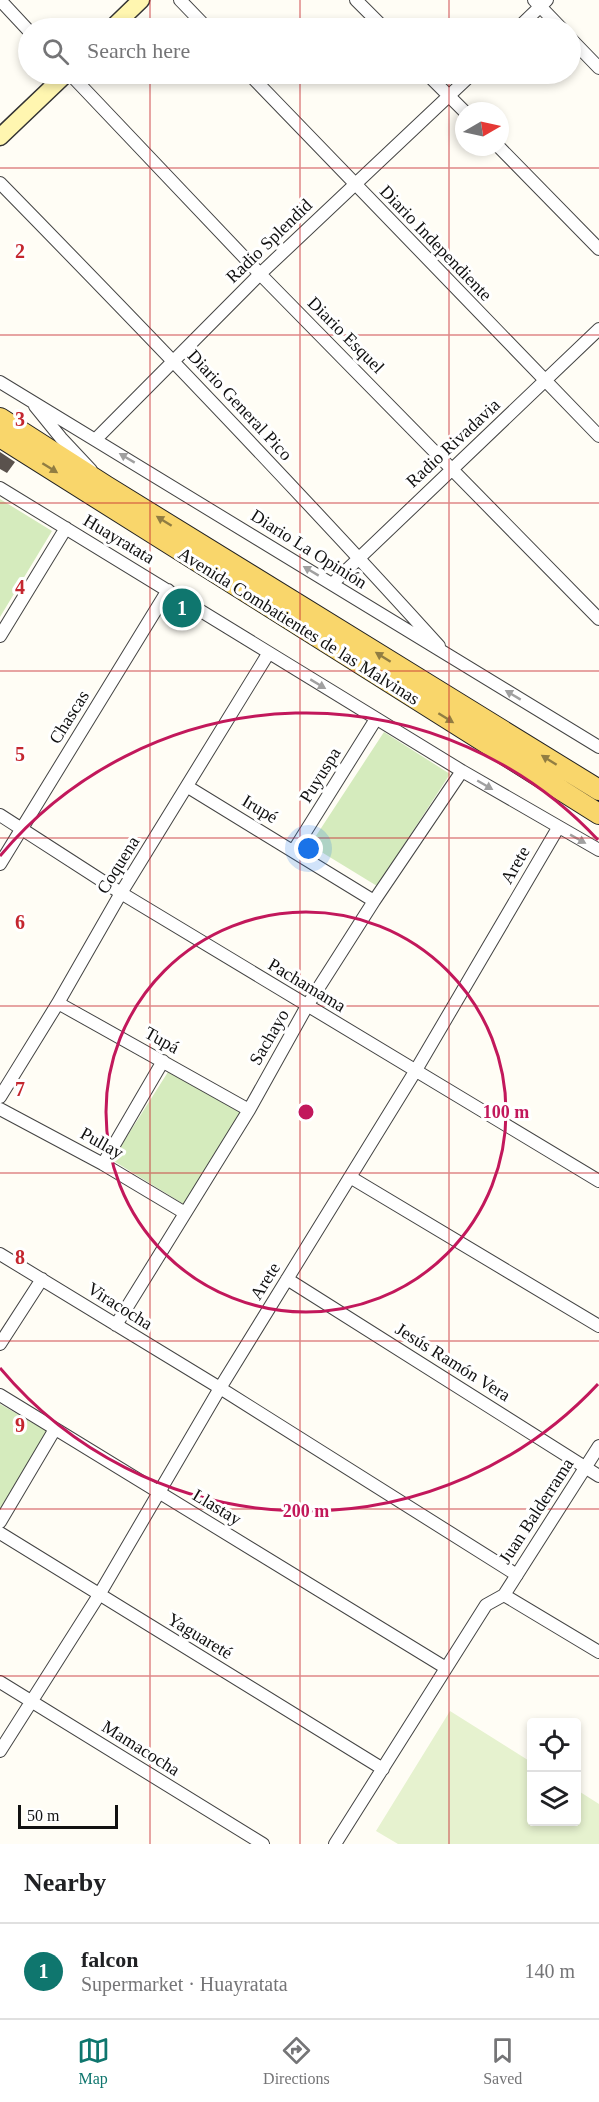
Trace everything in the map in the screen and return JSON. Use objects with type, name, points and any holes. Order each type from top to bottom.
[{"type":"main road","name":"Avenida Combatientes de las Malvinas","points":[[0,417],[106,486],[599,790]]},
{"type":"main road","name":"Avenida Combatientes de las Malvinas","points":[[0,437],[599,814]]},
{"type":"street","points":[[0,0],[18,19]]},
{"type":"street","points":[[122,18],[141,0]]},
{"type":"street","points":[[180,0],[197,18]]},
{"type":"street","points":[[356,0],[374,18]]},
{"type":"street","points":[[526,18],[540,2],[553,18]]},
{"type":"street","points":[[581,49],[599,68]]},
{"type":"street","points":[[0,137],[57,84]]},
{"type":"street","name":"Diario Esquel","points":[[78,84],[599,620]]},
{"type":"street","name":"Diario Independiente","points":[[259,84],[599,436]]},
{"type":"street","points":[[437,84],[455,102]]},
{"type":"street","name":"Radio Splendid","points":[[96,439],[260,274],[462,84]]},
{"type":"street","points":[[508,156],[599,249]]},
{"type":"street","name":"Diario General Pico","points":[[0,183],[173,360],[449,656]]},
{"type":"street","name":"Radio Rivadavia","points":[[332,584],[599,329]]},
{"type":"street","name":"Diario La Opinión","points":[[0,381],[598,745]]},
{"type":"street","points":[[30,400],[61,438],[106,486]]},
{"type":"street","name":"Huayratata","points":[[0,488],[268,654],[558,828],[599,850]]},
{"type":"street","points":[[0,636],[66,528]]},
{"type":"street","name":"Chascas","points":[[0,864],[168,590]]},
{"type":"street","name":"Coquena","points":[[0,1097],[58,1003],[121,893],[268,654]]},
{"type":"street","name":"Puyuspa","points":[[294,850],[376,719]]},
{"type":"street","name":"Sachayo","points":[[116,1324],[249,1110],[307,1006],[462,771]]},
{"type":"street","name":"Irupé","points":[[188,787],[375,901]]},
{"type":"street","name":"Pachamama","points":[[0,815],[121,893],[307,1006],[598,1176]]},
{"type":"street","name":"Arete","points":[[0,1751],[99,1595],[220,1388],[416,1070],[558,828]]},
{"type":"street","name":"Tupá","points":[[58,1003],[249,1110]]},
{"type":"street","points":[[103,1164],[163,1061]]},
{"type":"street","name":"Pullay","points":[[0,1109],[103,1164],[185,1213]]},
{"type":"street","points":[[350,1177],[599,1326]]},
{"type":"street","name":"Viracocha","points":[[0,1254],[220,1388],[517,1575]]},
{"type":"street","points":[[0,1344],[42,1279]]},
{"type":"street","name":"Jesús Ramón Vera","points":[[287,1279],[599,1476]]},
{"type":"street","name":"Llastay","points":[[0,1395],[446,1668]]},
{"type":"street","points":[[0,1522],[55,1429]]},
{"type":"street","name":"Juan Balderrama","points":[[335,1844],[486,1605],[504,1595],[599,1446]]},
{"type":"street","name":"Yaguareté","points":[[0,1533],[383,1769]]},
{"type":"street","points":[[504,1595],[599,1652]]},
{"type":"street","name":"Mamacocha","points":[[0,1682],[263,1844]]},
{"type":"green space","points":[[0,499],[52,531],[0,617]]},
{"type":"green space","points":[[384,732],[450,774],[377,886],[310,845]]},
{"type":"green space","points":[[168,1072],[241,1113],[185,1205],[112,1160]]},
{"type":"green space","points":[[0,1404],[47,1431],[0,1509]]},
{"type":"green space","points":[[450,1711],[527,1759],[527,1826],[581,1826],[581,1793],[599,1804],[599,1844],[398,1844],[376,1831]]},
{"type":"building","points":[[0,452],[15,462],[7,473],[0,469]]},
{"type":"place","name":"falcon","points":[[182,608]]}]
